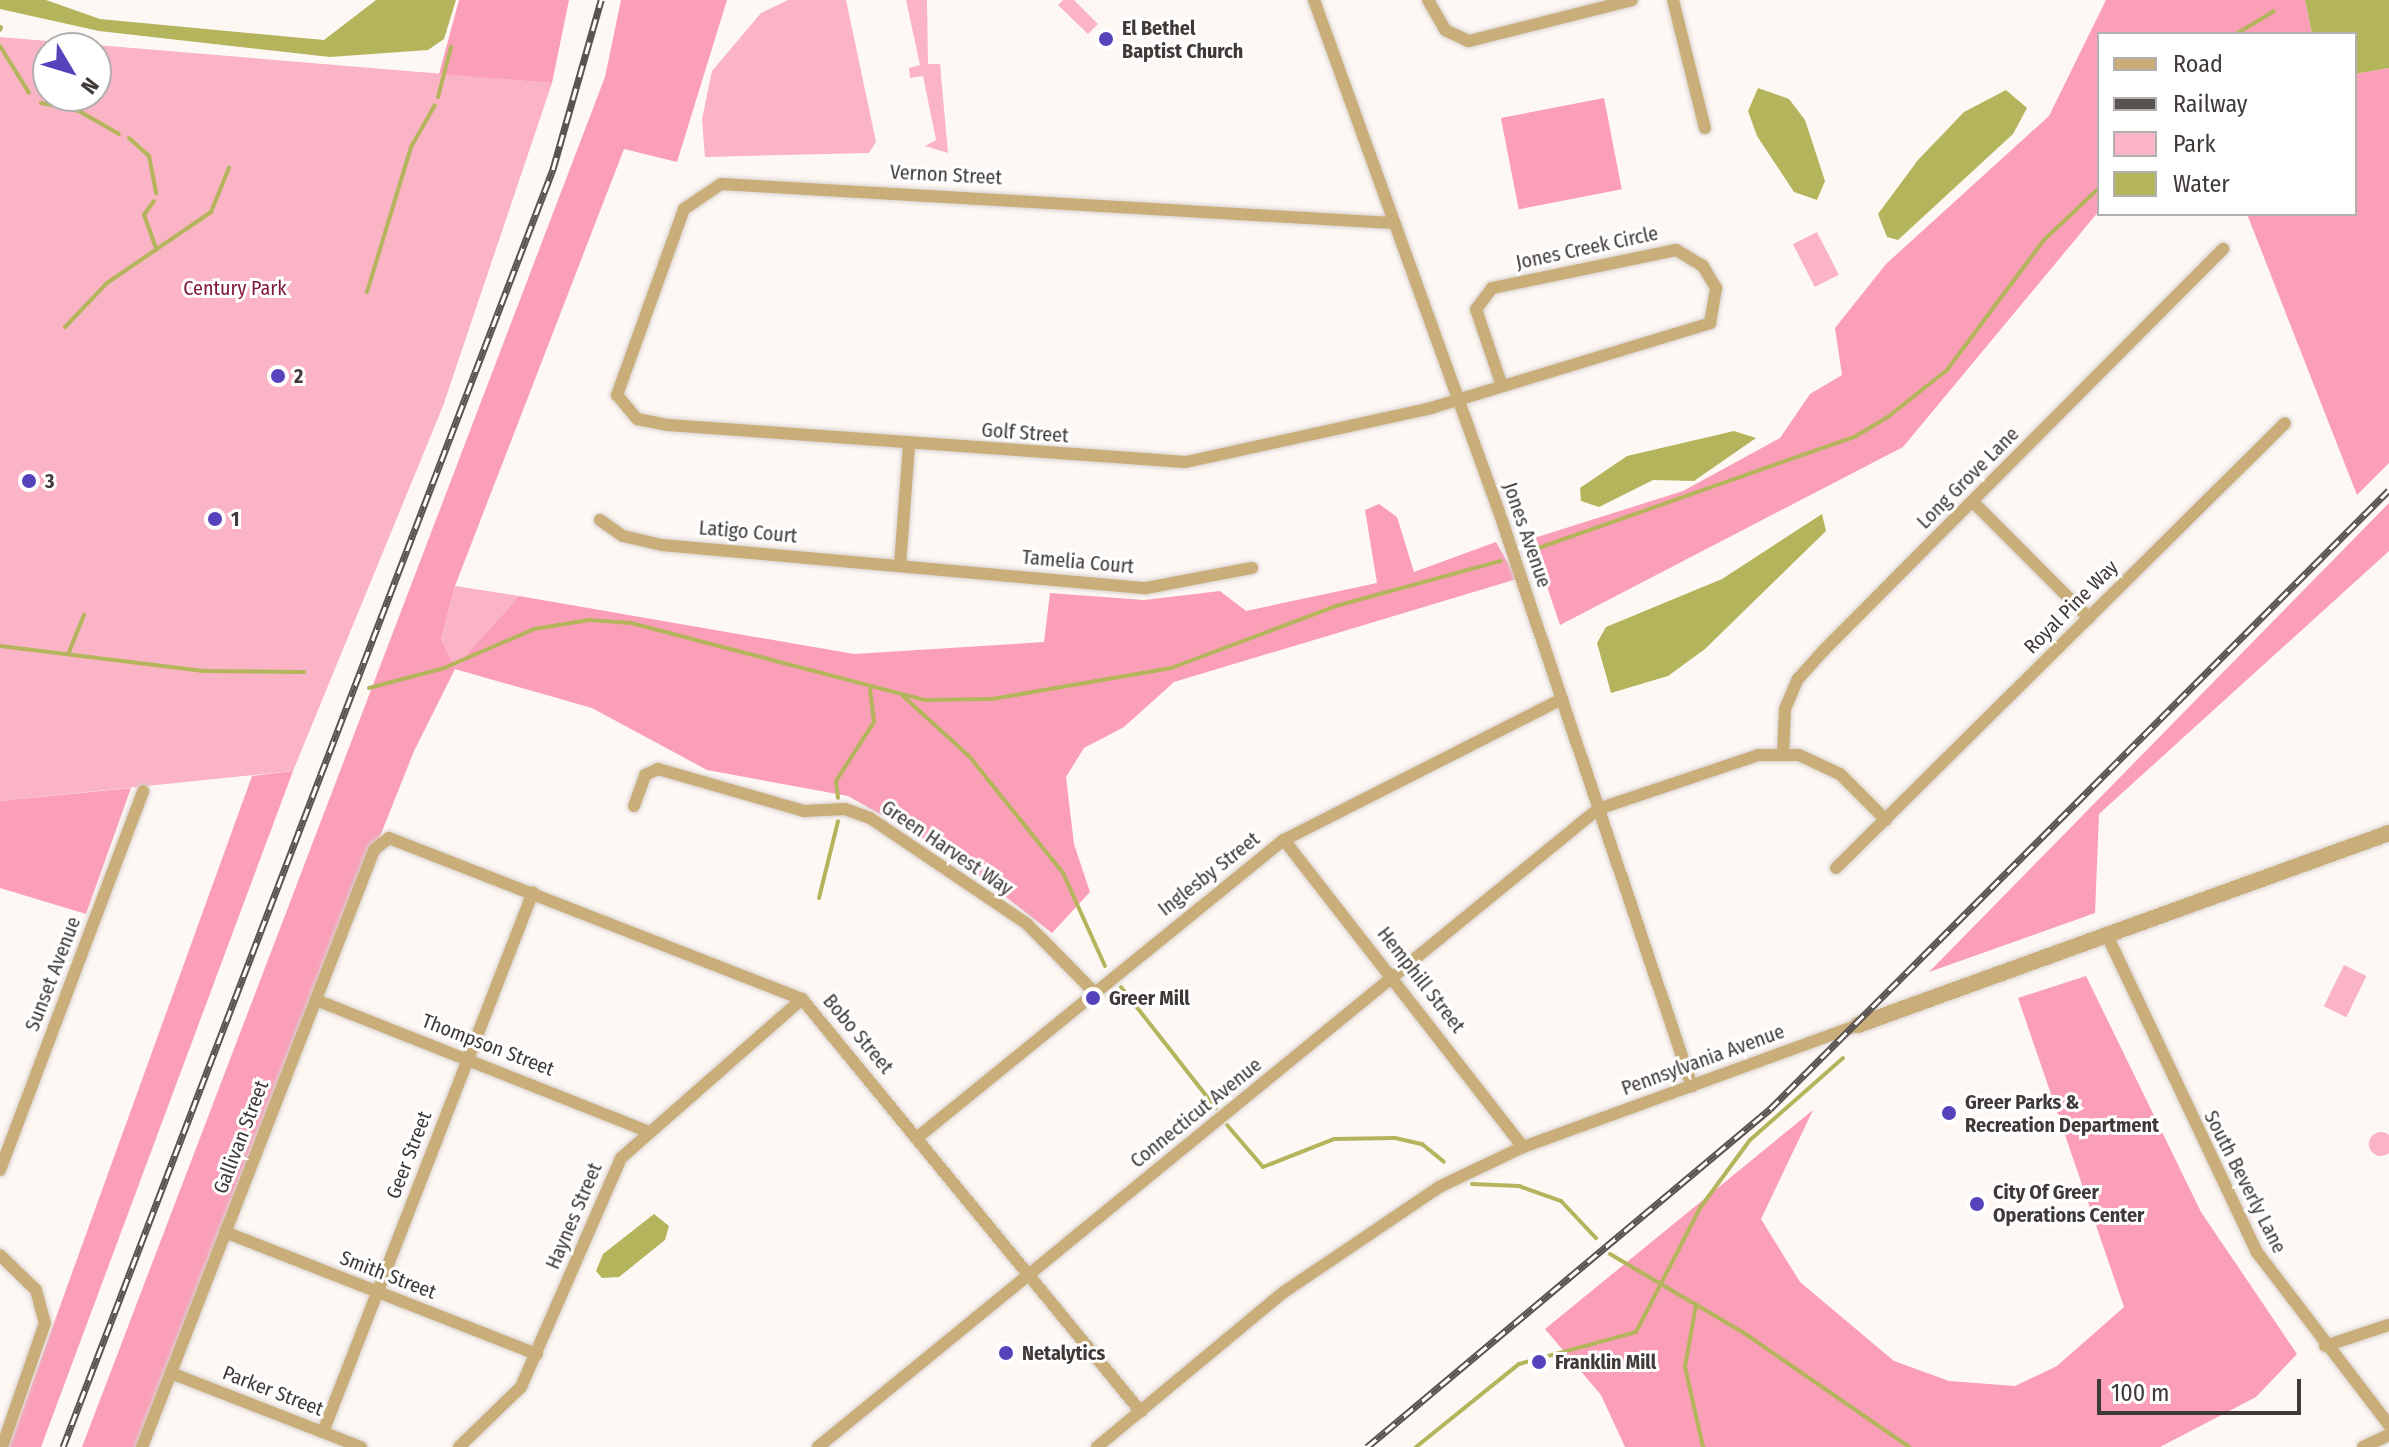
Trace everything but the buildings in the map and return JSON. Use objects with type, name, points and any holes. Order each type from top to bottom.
[{"type":"street","name":"Jones Avenue","points":[[1314,0],[1562,699],[1692,1086]]},
{"type":"street","points":[[1428,0],[1445,30],[1469,41],[1632,0]]},
{"type":"street","points":[[1673,0],[1705,128]]},
{"type":"street","name":"Vernon Street","points":[[618,376],[684,209],[721,184],[1393,223]]},
{"type":"street","name":"Long Grove Lane","points":[[1783,755],[1785,709],[1798,679],[2223,249]]},
{"type":"street","name":"Jones Creek Circle","points":[[1457,398],[1710,323],[1716,288],[1703,266],[1676,250],[1492,288],[1476,309],[1501,383]]},
{"type":"street","name":"Golf Street","points":[[618,376],[619,402],[642,421],[909,444],[1186,462],[1287,444],[1457,398]]},
{"type":"street","name":"Royal Pine Way","points":[[1836,868],[2285,423]]},
{"type":"street","points":[[900,565],[909,444]]},
{"type":"street","points":[[1973,502],[2089,618]]},
{"type":"street","name":"Latigo Court","points":[[600,520],[623,536],[662,545],[900,565]]},
{"type":"street","name":"Tamelia Court","points":[[900,565],[1146,588],[1252,568]]},
{"type":"street","name":"Inglesby Street","points":[[918,1137],[1093,991],[1284,840],[1562,699]]},
{"type":"street","points":[[1598,809],[1758,755],[1783,755],[1840,774],[1886,820]]},
{"type":"street","name":"Green Harvest Way","points":[[634,806],[645,775],[658,769],[804,811],[845,809],[870,818],[1027,924],[1093,991]]},
{"type":"street","name":"Sunset Avenue","points":[[0,1170],[143,791]]},
{"type":"street","name":"Connecticut Avenue","points":[[818,1447],[1598,809]]},
{"type":"street","name":"Pennsylvania Avenue","points":[[1097,1447],[1357,1239],[1439,1187],[1523,1147],[2106,933],[2389,833]]},
{"type":"street","name":"Bobo Street","points":[[377,842],[399,840],[802,999],[1141,1412]]},
{"type":"street","name":"Hemphill Street","points":[[1284,840],[1523,1147]]},
{"type":"street","name":"Gallivan Street","points":[[142,1447],[377,842]]},
{"type":"street","name":"Geer Street","points":[[323,1432],[533,892]]},
{"type":"street","name":"South Beverly Lane","points":[[2106,933],[2236,1217],[2325,1346],[2389,1425]]},
{"type":"street","name":"Haynes Street","points":[[459,1447],[505,1409],[537,1354],[606,1184],[645,1130],[802,999]]},
{"type":"street","name":"Thompson Street","points":[[316,1000],[645,1130]]},
{"type":"street","name":"Smith Street","points":[[225,1232],[537,1354]]},
{"type":"street","points":[[0,1255],[36,1290],[45,1323],[2,1447]]},
{"type":"street","points":[[2325,1346],[2389,1325]]},
{"type":"street","name":"Parker Street","points":[[171,1373],[361,1447]]},
{"type":"street","points":[[2363,1447],[2389,1435]]},
{"type":"green space","points":[[788,0],[846,0],[876,142],[869,153],[705,157],[702,119],[712,71],[761,13]]},
{"type":"green space","points":[[906,0],[927,0],[928,64],[940,64],[948,153],[925,146],[936,140],[923,76],[910,78],[909,68],[920,65]]},
{"type":"green space","points":[[1063,0],[1074,0],[1098,24],[1088,34],[1058,5]]},
{"type":"green space","name":"Century Park","points":[[0,37],[32,40],[32,112],[112,112],[112,46],[552,83],[443,406],[293,771],[0,801]]},
{"type":"green space","points":[[1817,232],[1839,275],[1815,287],[1793,244]]},
{"type":"green space","points":[[455,586],[519,596],[455,669],[441,639]]},
{"type":"green space","points":[[2344,965],[2366,976],[2346,1017],[2324,1006]]},
{"type":"green space","points":[[2372,1135],[2390,1135],[2390,1153],[2381,1156],[2372,1153],[2369,1144]]},
{"type":"shaded area","points":[[459,0],[569,0],[552,83],[439,74]]},
{"type":"shaded area","points":[[621,0],[727,0],[677,162],[624,149],[455,586],[441,639],[455,668],[519,596],[854,654],[1044,642],[1050,593],[1144,600],[1220,591],[1246,611],[1377,583],[1365,510],[1379,504],[1397,517],[1414,572],[1496,542],[1517,579],[1174,682],[1124,727],[1084,748],[1066,777],[1074,844],[1090,892],[1052,933],[952,855],[848,796],[707,770],[592,708],[455,669],[414,751],[137,1447],[82,1447],[605,77]]},
{"type":"shaded area","points":[[2106,0],[2305,0],[2312,32],[2097,32],[2097,213],[1903,447],[1560,625],[1531,539],[1683,491],[1780,438],[1810,394],[1842,375],[1835,328],[1886,264],[2049,116]]},
{"type":"shaded area","points":[[2389,68],[2389,463],[2357,495],[2248,216],[2357,216],[2357,74]]},
{"type":"shaded area","points":[[1604,98],[1622,189],[1519,209],[1501,118]]},
{"type":"shaded area","points":[[2389,503],[2389,551],[2099,814],[2095,913],[1929,972]]},
{"type":"shaded area","points":[[293,771],[41,1447],[9,1447],[252,776]]},
{"type":"shaded area","points":[[131,788],[86,914],[0,888],[0,801]]},
{"type":"shaded area","points":[[2086,976],[2201,1212],[2297,1354],[2256,1397],[2160,1447],[1625,1447],[1601,1395],[1545,1329],[1813,1110],[1761,1219],[1800,1282],[1894,1361],[1949,1381],[2015,1386],[2057,1366],[2124,1307],[2018,998]]},
{"type":"water","points":[[0,0],[46,0],[100,19],[324,40],[376,0],[456,0],[444,39],[428,50],[330,57],[99,31],[0,9]]},
{"type":"water","points":[[2305,0],[2389,0],[2389,68],[2357,74],[2357,32],[2312,32]]},
{"type":"water","points":[[1758,88],[1789,99],[1805,120],[1825,181],[1817,200],[1794,192],[1757,136],[1748,111]]},
{"type":"water","points":[[2006,90],[2027,108],[2013,134],[1898,240],[1887,237],[1878,214],[1918,160],[1964,112]]},
{"type":"water","points":[[1734,431],[1756,438],[1694,481],[1653,480],[1599,507],[1581,501],[1580,488],[1627,456]]},
{"type":"water","points":[[1822,514],[1826,531],[1705,649],[1668,676],[1611,693],[1597,643],[1606,627],[1722,579]]},
{"type":"water","points":[[654,1214],[669,1226],[665,1240],[619,1277],[602,1278],[596,1271],[603,1254]]},
{"type":"waterway","points":[[2239,32],[2274,11]]},
{"type":"waterway","points":[[0,46],[29,93]]},
{"type":"waterway","points":[[438,97],[451,47]]},
{"type":"waterway","points":[[367,292],[411,147],[435,105]]},
{"type":"waterway","points":[[81,112],[119,134]]},
{"type":"waterway","points":[[129,138],[149,156],[156,193]]},
{"type":"waterway","points":[[65,327],[107,283],[211,212],[229,168]]},
{"type":"waterway","points":[[1530,551],[1856,436],[1889,416],[1947,370],[2044,240],[2097,190]]},
{"type":"waterway","points":[[154,201],[144,215],[157,250]]},
{"type":"waterway","points":[[369,688],[444,668],[534,629],[589,620],[631,623],[925,700],[992,699],[1171,668],[1336,606],[1501,561]]},
{"type":"waterway","points":[[69,652],[84,615]]},
{"type":"waterway","points":[[0,646],[205,671],[304,672]]},
{"type":"waterway","points":[[838,798],[836,781],[874,722],[870,689]]},
{"type":"waterway","points":[[903,696],[969,756],[1063,873],[1105,966]]},
{"type":"waterway","points":[[819,898],[838,821]]},
{"type":"waterway","points":[[1121,987],[1216,1108]]},
{"type":"waterway","points":[[1416,1447],[1519,1364],[1636,1332],[1700,1208],[1750,1140],[1843,1058]]},
{"type":"waterway","points":[[1227,1125],[1263,1167],[1334,1139],[1395,1138],[1422,1144],[1444,1162]]},
{"type":"waterway","points":[[1472,1184],[1519,1186],[1561,1201],[1596,1238]]},
{"type":"waterway","points":[[1610,1254],[1744,1333],[1909,1447]]},
{"type":"waterway","points":[[1696,1305],[1685,1367],[1703,1447]]},
{"type":"railway","points":[[63,1447],[553,169],[601,0]]},
{"type":"railway","points":[[1367,1447],[1770,1109],[2389,490]]},
{"type":"place","name":"El Bethel Baptist Church","points":[[1106,39]]},
{"type":"place","name":"2","points":[[278,376]]},
{"type":"place","name":"3","points":[[29,481]]},
{"type":"place","name":"1","points":[[215,519]]},
{"type":"place","name":"Greer Mill","points":[[1093,998]]},
{"type":"place","name":"Greer Parks & Recreation Department","points":[[1949,1113]]},
{"type":"place","name":"City Of Greer Operations Center","points":[[1977,1204]]},
{"type":"place","name":"Netalytics","points":[[1006,1353]]},
{"type":"place","name":"Franklin Mill","points":[[1539,1362]]}]
